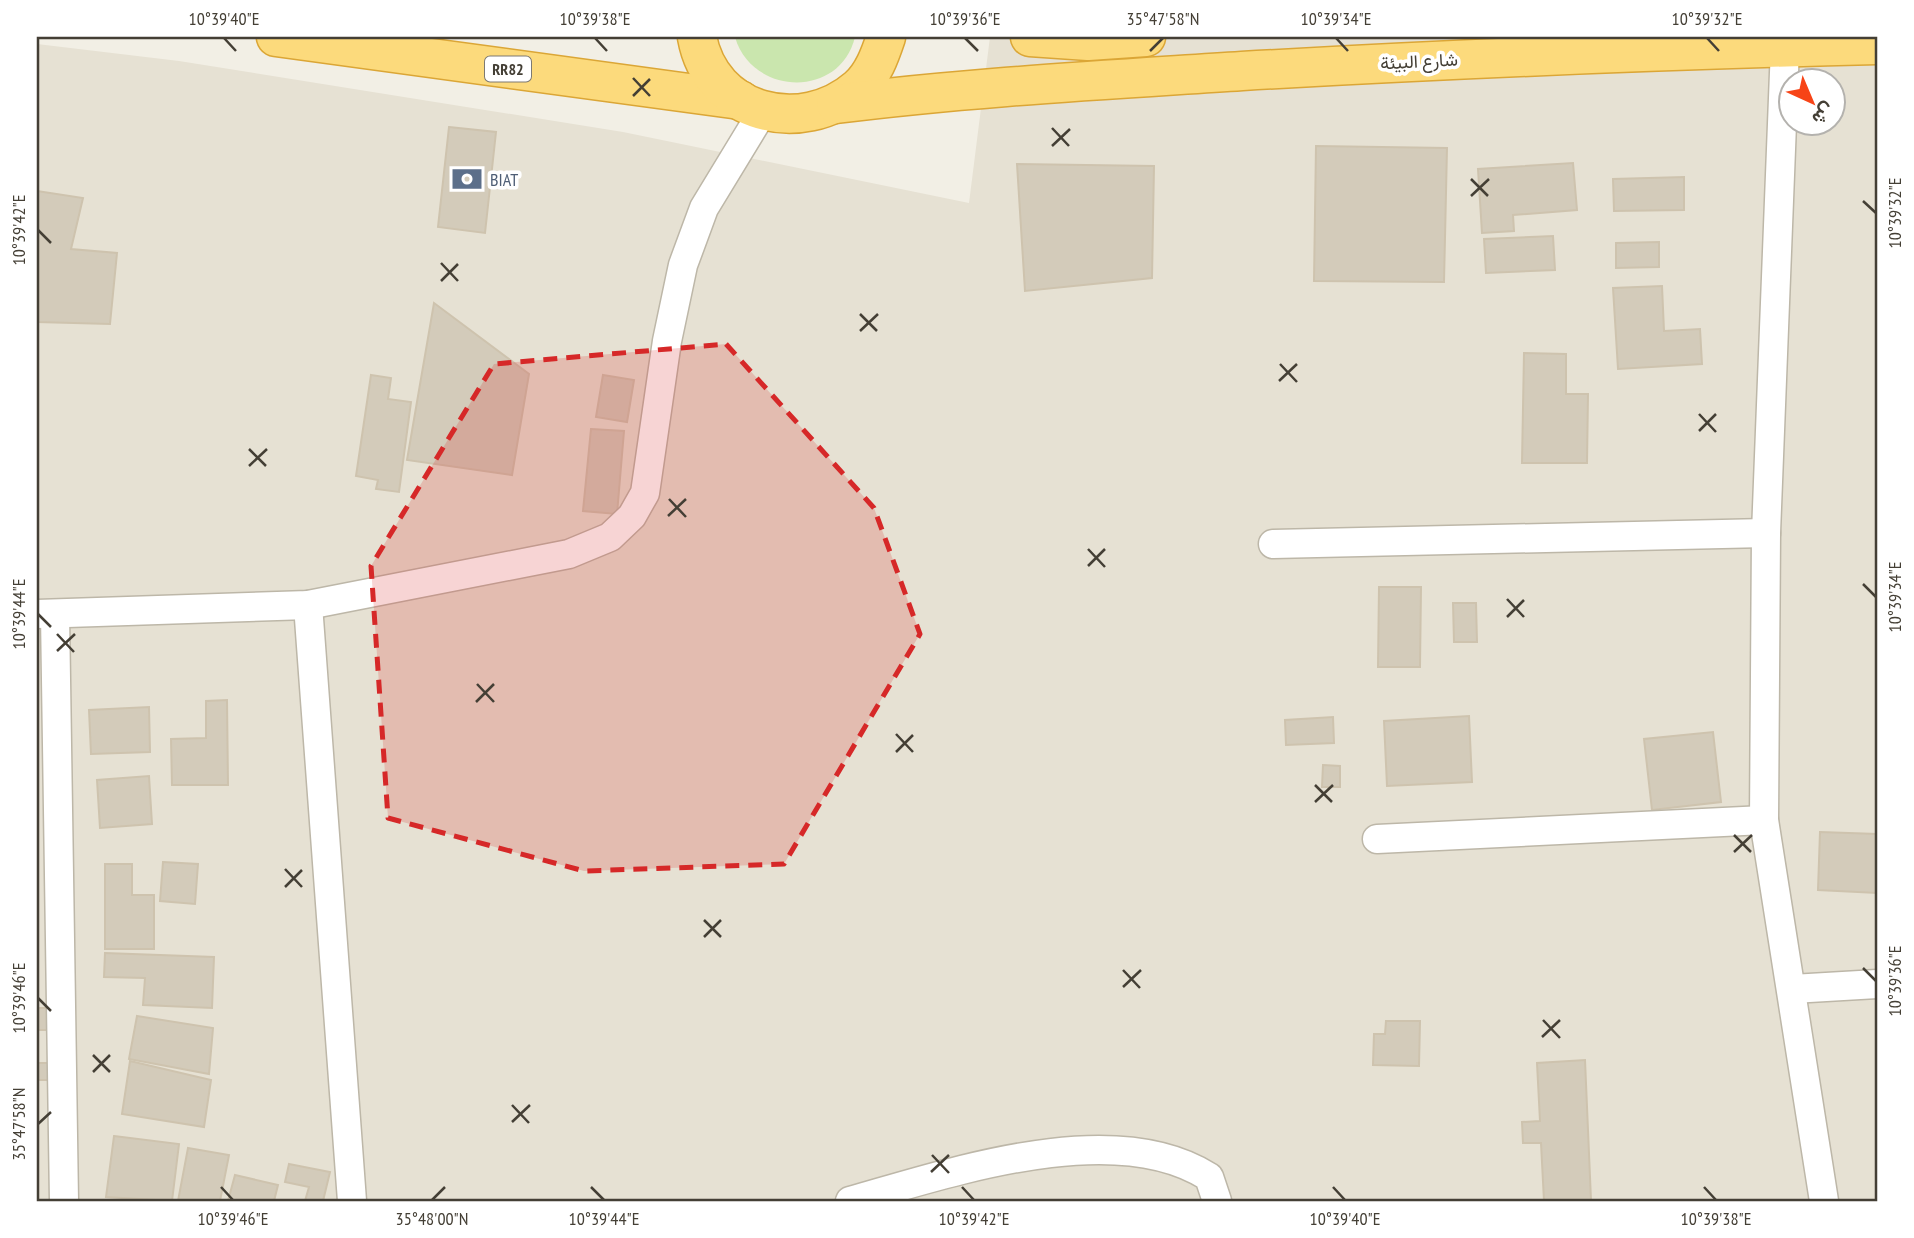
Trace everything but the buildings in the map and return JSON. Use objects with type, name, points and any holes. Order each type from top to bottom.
[{"type":"highway","name":"RR82","points":[[276,37],[751,106],[787,115],[812,113],[836,104],[860,87],[877,63],[886,37]]},
{"type":"highway","points":[[697,37],[706,64],[721,84],[751,106]]},
{"type":"highway","points":[[1030,37],[1088,41],[1146,37]]},
{"type":"highway","name":"شارع البيئة","points":[[836,104],[932,92],[1038,84],[1455,59],[1877,45]]},
{"type":"street","points":[[1785,47],[1766,533],[1764,820],[1824,1201]]},
{"type":"street","points":[[64,1201],[46,614],[308,605],[569,554],[610,537],[632,516],[645,493],[667,341],[683,265],[704,208],[751,106]]},
{"type":"street","points":[[1273,544],[1766,533]]},
{"type":"street","points":[[308,605],[352,1201]]},
{"type":"street","points":[[1377,839],[1764,820]]},
{"type":"street","points":[[1792,989],[1877,985]]},
{"type":"street","points":[[850,1201],[922,1181],[1063,1149],[1102,1149],[1190,1165],[1209,1177],[1217,1201]]},
{"type":"highlighted area","points":[[726,344],[874,508],[920,634],[784,864],[584,871],[388,818],[371,566],[494,364]]},
{"type":"shaded area","points":[[990,37],[1877,37],[1877,1201],[37,1201],[37,44],[179,61],[623,132],[969,203]]},
{"type":"green space","points":[[735,37],[855,37],[846,57],[832,71],[815,80],[796,82],[776,79],[759,71],[744,56]]},
{"type":"place","name":"BIAT","points":[[467,179]]}]
